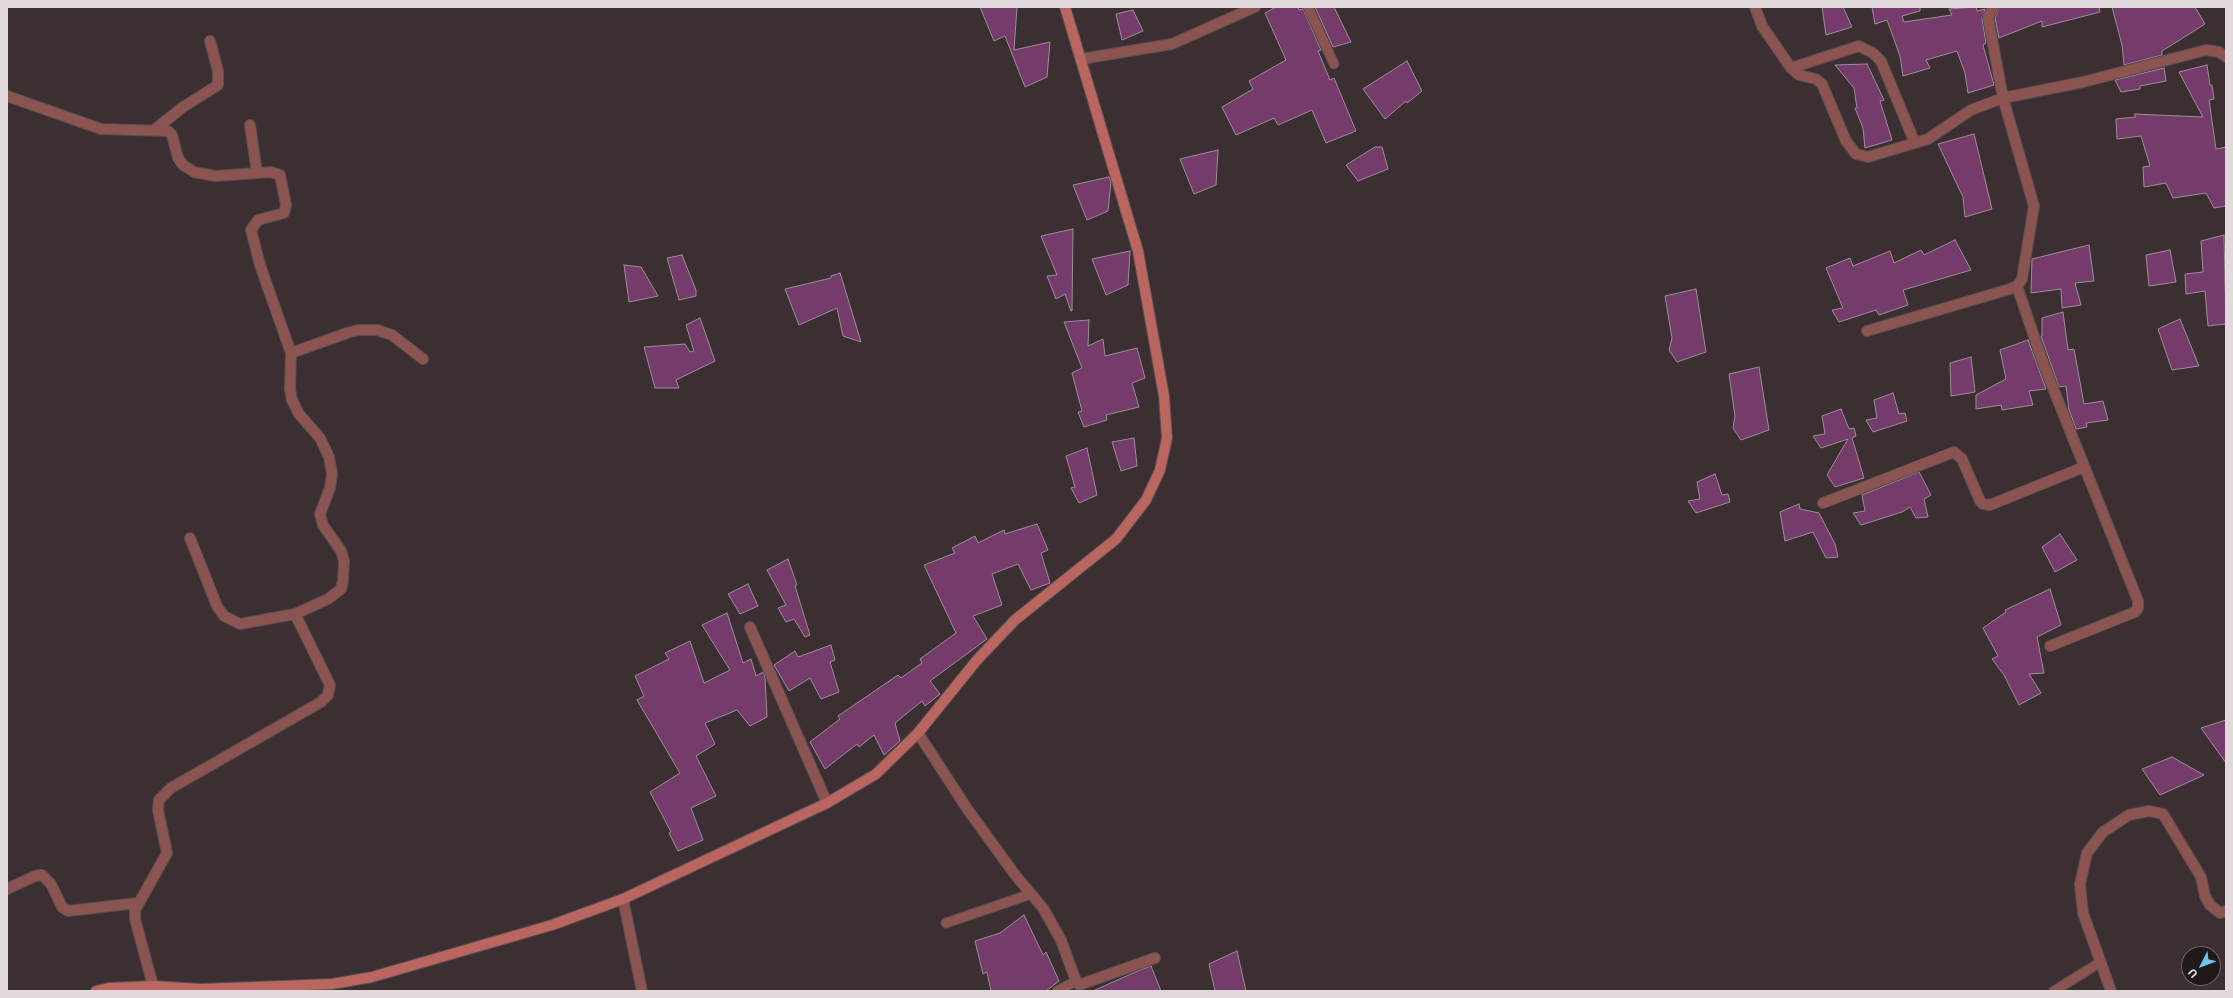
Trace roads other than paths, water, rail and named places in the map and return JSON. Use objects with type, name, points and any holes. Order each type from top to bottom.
[{"type":"street","points":[[96,991],[109,988],[153,986],[200,990],[332,984],[372,977],[552,925],[623,899],[827,803],[876,774],[918,733],[977,660],[1015,620],[1116,539],[1146,500],[1160,470],[1167,438],[1164,396],[1138,250],[1065,7]]},
{"type":"street","points":[[1081,59],[1172,44],[1255,7]]},
{"type":"street","points":[[1755,7],[1762,26],[1791,68],[1799,75],[1816,79],[1822,84],[1846,141],[1856,154],[1868,157],[1928,139],[1971,110],[2003,98],[2083,82],[2206,50],[2219,52],[2226,57]]},
{"type":"street","points":[[1867,331],[2017,286],[2022,279],[2034,206],[2003,98],[1988,17],[1994,7]]},
{"type":"street","points":[[154,130],[183,107],[218,85],[218,71],[210,41]]},
{"type":"street","points":[[1791,68],[1859,46],[1873,53],[1881,62],[1915,143]]},
{"type":"street","points":[[7,96],[101,129],[154,130],[170,133],[178,158],[183,165],[194,172],[215,176],[257,173],[278,174],[286,205],[284,213],[258,220],[251,230],[260,265],[291,353],[290,389],[292,400],[298,414],[320,438],[329,457],[332,474],[330,488],[320,514],[323,524],[341,551],[344,561],[341,589],[328,599],[295,614],[240,624],[224,616],[217,606],[190,538]]},
{"type":"street","points":[[250,125],[257,173]]},
{"type":"street","points":[[2017,286],[2043,363],[2138,608],[2134,612],[2050,646]]},
{"type":"street","points":[[291,353],[358,330],[377,330],[392,335],[423,359]]},
{"type":"street","points":[[1823,503],[1954,452],[1962,459],[1980,501],[1983,504],[1990,505],[2084,467]]},
{"type":"street","points":[[153,986],[135,919],[137,903],[167,853],[158,810],[159,800],[171,788],[320,702],[328,695],[330,685],[295,614]]},
{"type":"street","points":[[750,627],[827,803]]},
{"type":"street","points":[[918,733],[968,810],[1016,876],[1043,908],[1061,940],[1076,981],[1079,985],[1084,985],[1155,958]]},
{"type":"street","points":[[2111,991],[2099,963],[2083,913],[2080,884],[2087,852],[2103,832],[2129,815],[2149,811],[2163,814],[2201,877],[2205,896],[2210,905],[2220,912],[2226,911]]},
{"type":"street","points":[[7,889],[35,876],[42,875],[51,884],[62,907],[68,910],[137,903]]},
{"type":"street","points":[[623,899],[642,991]]},
{"type":"lane","points":[[1308,7],[1334,64]]},
{"type":"lane","points":[[946,923],[1032,894]]},
{"type":"lane","points":[[2054,991],[2099,963]]},
{"type":"lane","points":[[1057,991],[1076,981]]}]
